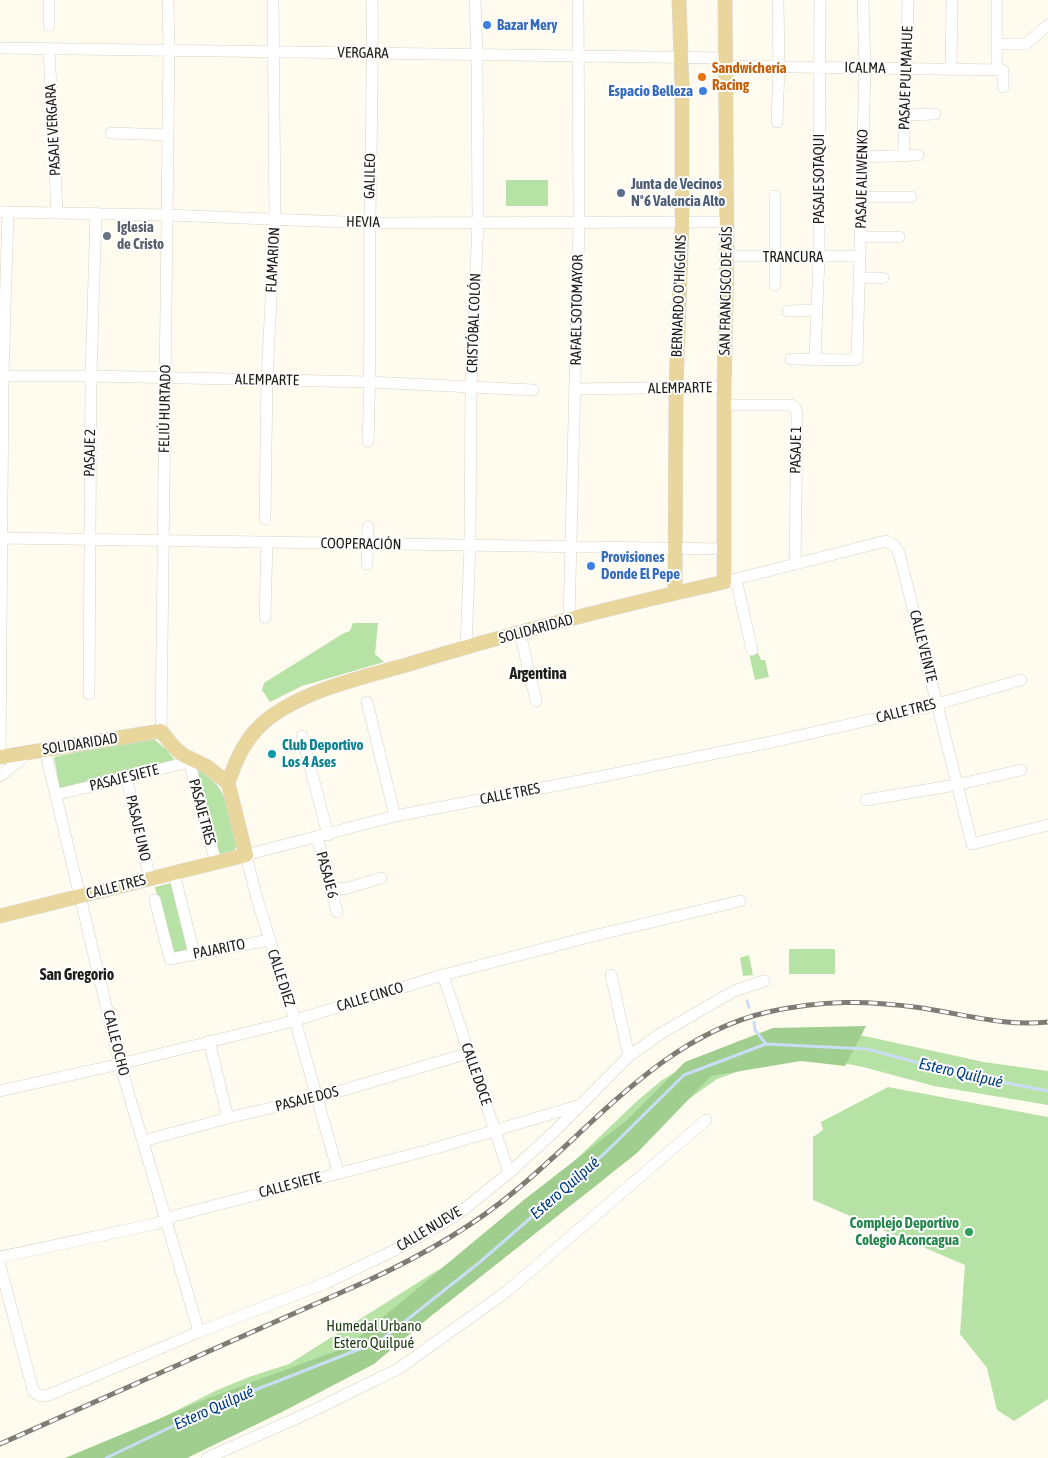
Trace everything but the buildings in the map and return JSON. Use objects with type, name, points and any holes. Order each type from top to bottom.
[{"type":"main road","name":"BERNARDO O'HIGGINS","points":[[675,592],[676,388],[682,223],[679,0]]},
{"type":"main road","name":"SAN FRANCISCO DE ASÍS","points":[[726,0],[727,256],[723,549],[730,580]]},
{"type":"main road","name":"SOLIDARIDAD","points":[[228,784],[239,752],[249,738],[270,717],[300,700],[332,688],[466,647],[675,592],[730,580]]},
{"type":"main road","name":"SOLIDARIDAD","points":[[0,758],[161,731]]},
{"type":"main road","points":[[161,731],[183,756],[206,766],[228,784]]},
{"type":"main road","name":"CALLE DIEZ","points":[[228,784],[246,855]]},
{"type":"main road","name":"CALLE TRES","points":[[0,916],[246,855]]},
{"type":"street","points":[[49,0],[49,25]]},
{"type":"street","name":"FELIÚ HURTADO","points":[[161,731],[168,0]]},
{"type":"street","name":"FLAMARION","points":[[265,519],[267,380],[275,219],[273,0]]},
{"type":"street","name":"GALILEO","points":[[368,441],[372,0]]},
{"type":"street","name":"CRISTÓBAL COLÓN","points":[[466,647],[470,546],[471,387],[478,222],[475,0]]},
{"type":"street","name":"RAFAEL SOTOMAYOR","points":[[569,620],[579,222],[578,0]]},
{"type":"street","points":[[777,122],[779,67],[778,0]]},
{"type":"street","name":"PASAJE SOTAQUI","points":[[815,359],[819,257],[820,0]]},
{"type":"street","name":"PASAJE ALIWENKO","points":[[815,359],[857,359],[864,68],[863,0]]},
{"type":"street","name":"PASAJE PULMAHUE","points":[[904,155],[904,79],[908,0]]},
{"type":"street","points":[[951,70],[952,0]]},
{"type":"street","points":[[997,0],[997,44],[1003,87]]},
{"type":"street","points":[[997,44],[1026,44],[1048,25]]},
{"type":"street","name":"VERGARA","points":[[0,48],[579,55],[681,57],[726,62]]},
{"type":"street","name":"PASAJE VERGARA","points":[[49,48],[57,212]]},
{"type":"street","name":"ICALMA","points":[[726,62],[779,67],[1000,70]]},
{"type":"street","points":[[904,115],[935,114]]},
{"type":"street","points":[[111,133],[168,135]]},
{"type":"street","points":[[862,157],[918,155]]},
{"type":"street","points":[[775,196],[776,285]]},
{"type":"street","points":[[861,197],[911,197]]},
{"type":"street","points":[[0,758],[1,376],[4,212]]},
{"type":"street","name":"HEVIA","points":[[4,212],[167,215],[370,223],[727,222]]},
{"type":"street","name":"PASAJE 2","points":[[89,694],[91,376],[96,213]]},
{"type":"street","points":[[860,237],[900,237]]},
{"type":"street","name":"TRANCURA","points":[[727,256],[860,256]]},
{"type":"street","points":[[859,278],[883,278]]},
{"type":"street","points":[[788,311],[817,310]]},
{"type":"street","points":[[791,359],[815,359]]},
{"type":"street","name":"ALEMPARTE","points":[[1,376],[165,377],[370,382],[533,390]]},
{"type":"street","name":"ALEMPARTE","points":[[576,389],[724,387]]},
{"type":"street","name":"PASAJE 1","points":[[724,405],[791,405],[795,408],[797,415],[795,564]]},
{"type":"street","points":[[367,564],[368,527]]},
{"type":"street","name":"COOPERACIÓN","points":[[0,538],[723,549]]},
{"type":"street","name":"SOLIDARIDAD","points":[[730,580],[886,541]]},
{"type":"street","name":"CALLE VEINTE","points":[[886,541],[894,545],[899,553],[972,844],[1048,825]]},
{"type":"street","points":[[265,617],[267,542]]},
{"type":"street","points":[[730,580],[752,650]]},
{"type":"street","points":[[520,633],[536,701]]},
{"type":"street","name":"CALLE TRES","points":[[246,855],[395,816],[584,780],[927,707],[1021,680]]},
{"type":"street","points":[[366,702],[395,816]]},
{"type":"street","name":"PASAJE 6","points":[[302,736],[330,887],[337,912]]},
{"type":"street","name":"CALLE OCHO","points":[[45,750],[120,1064],[199,1332]]},
{"type":"street","points":[[0,776],[27,753]]},
{"type":"street","name":"PASAJE SIETE","points":[[55,795],[193,760]]},
{"type":"street","name":"PASAJE TRES","points":[[193,760],[191,768],[216,862]]},
{"type":"street","points":[[866,800],[956,785],[1021,770]]},
{"type":"street","name":"PASAJE UNO","points":[[126,776],[150,879]]},
{"type":"street","name":"CALLE DIEZ","points":[[246,855],[269,940],[295,1020],[338,1172]]},
{"type":"street","points":[[174,873],[194,954]]},
{"type":"street","points":[[330,887],[344,889],[381,878]]},
{"type":"street","name":"PAJARITO","points":[[155,900],[170,959],[269,940]]},
{"type":"street","name":"CALLE CINCO","points":[[0,1091],[120,1064],[295,1020],[442,975],[740,901]]},
{"type":"street","name":"CALLE DOCE","points":[[442,975],[509,1173]]},
{"type":"street","points":[[611,975],[629,1056]]},
{"type":"street","name":"CALLE NUEVE","points":[[0,1266],[32,1386],[36,1394],[44,1396],[199,1332],[326,1283],[398,1248],[454,1217],[509,1173],[556,1130],[629,1056],[660,1034],[734,991],[764,981]]},
{"type":"street","points":[[209,1041],[228,1118]]},
{"type":"street","name":"PASAJE DOS","points":[[143,1141],[316,1097],[469,1053]]},
{"type":"street","name":"CALLE SIETE","points":[[0,1257],[155,1224],[165,1219],[338,1172],[433,1149],[578,1106]]},
{"type":"street","points":[[207,1458],[306,1414],[398,1369],[506,1292],[706,1120]]},
{"type":"green space","points":[[506,180],[548,180],[548,206],[506,206]]},
{"type":"green space","points":[[353,623],[378,623],[375,654],[384,662],[302,686],[270,702],[262,690],[264,683],[350,631]]},
{"type":"green space","points":[[753,652],[758,653],[761,660],[765,660],[769,677],[755,680],[749,654]]},
{"type":"green space","points":[[154,739],[174,759],[170,764],[60,791],[54,757],[106,746]]},
{"type":"green space","points":[[194,767],[208,776],[223,794],[237,845],[235,850],[217,855]]},
{"type":"green space","points":[[175,882],[192,953],[172,957],[155,887]]},
{"type":"green space","points":[[789,949],[835,949],[835,974],[789,974]]},
{"type":"green space","points":[[749,955],[753,975],[743,976],[740,958]]},
{"type":"green space","name":"Humedal Urbano Estero Quilpué","points":[[866,1026],[845,1066],[801,1061],[711,1076],[637,1153],[426,1320],[374,1364],[282,1412],[187,1458],[65,1458],[209,1398],[347,1347],[525,1199],[627,1120],[685,1062],[773,1028]]},
{"type":"green space","name":"Humedal Urbano Estero Quilpué","points":[[783,1034],[855,1034],[984,1062],[1048,1071],[1048,1105],[934,1086],[863,1067],[824,1059],[762,1063],[717,1079],[672,1111],[602,1181],[537,1228],[387,1351],[75,1458],[118,1440],[217,1390],[289,1364],[461,1257],[568,1167],[637,1101],[662,1080],[697,1059],[741,1040]]},
{"type":"green space","name":"Complejo Deportivo Colegio Aconcagua","points":[[888,1087],[1048,1117],[1048,1399],[1014,1421],[997,1410],[987,1368],[960,1334],[965,1265],[813,1200],[813,1137],[823,1130],[821,1122]]},
{"type":"waterway","points":[[747,1001],[749,1007]]},
{"type":"waterway","points":[[754,1022],[755,1030],[766,1044]]},
{"type":"waterway","name":"Estero Quilpué","points":[[106,1458],[217,1405],[380,1341],[480,1262],[606,1152],[684,1075],[766,1044],[867,1049],[960,1074],[1048,1091]]},
{"type":"railway","points":[[0,1444],[367,1281],[444,1241],[498,1205],[544,1166],[602,1112],[663,1062],[695,1041],[730,1024],[788,1008],[845,1002],[902,1005],[1017,1023],[1048,1022]]},
{"type":"place","name":"Bazar Mery","points":[[487,25]]},
{"type":"place","name":"Sandwichería Racing","points":[[702,77]]},
{"type":"place","name":"Espacio Belleza","points":[[703,91]]},
{"type":"place","name":"Junta de Vecinos Nº6 Valencia Alto","points":[[621,193]]},
{"type":"place","name":"Iglesia de Cristo","points":[[107,236]]},
{"type":"place","name":"Provisiones Donde El Pepe","points":[[591,566]]},
{"type":"place","name":"Club Deportivo Los 4 Ases","points":[[272,754]]},
{"type":"place","name":"Complejo Deportivo Colegio Aconcagua","points":[[969,1232]]},
{"type":"district","name":"Argentina","points":[[538,674]]},
{"type":"district","name":"San Gregorio","points":[[77,975]]}]
